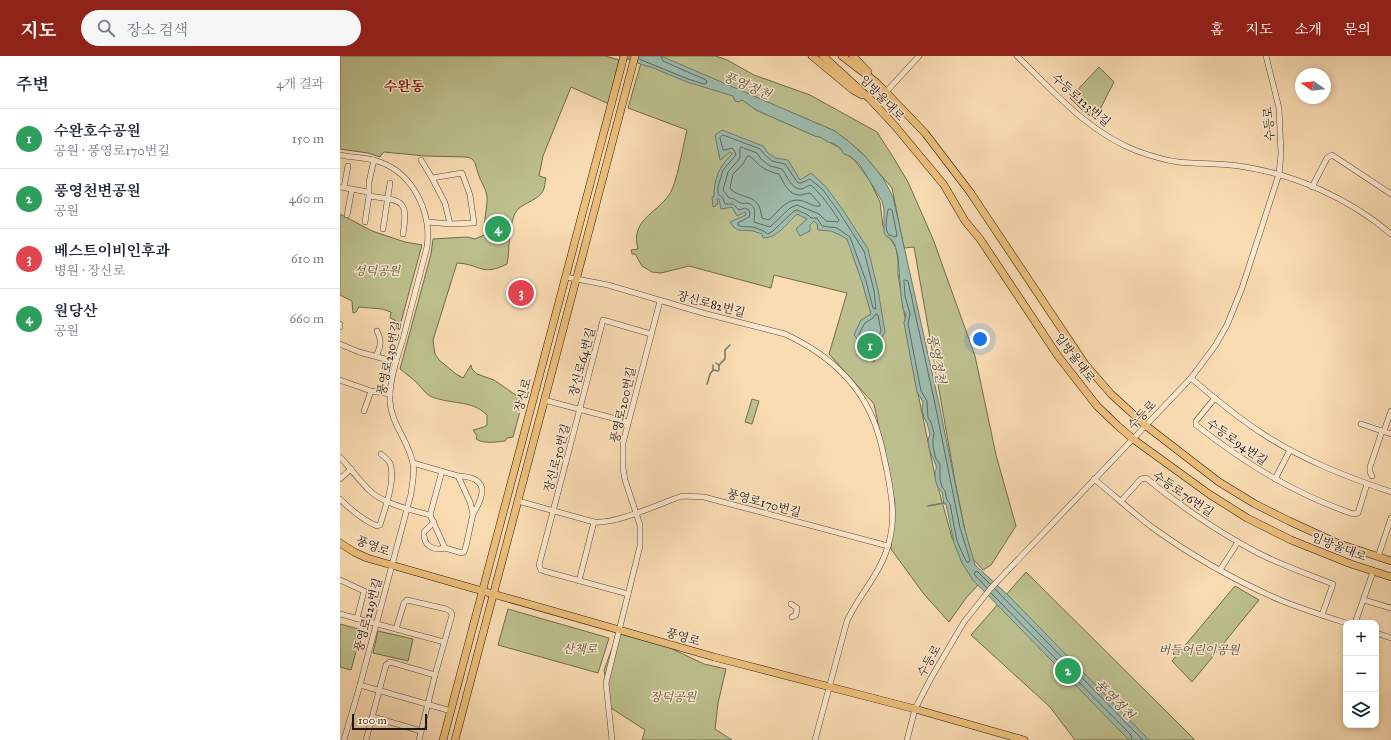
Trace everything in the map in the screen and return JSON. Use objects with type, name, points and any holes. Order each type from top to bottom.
[{"type":"main road","name":"장신로","points":[[443,740],[624,56]]},
{"type":"main road","name":"장신로","points":[[455,740],[634,56]]},
{"type":"main road","points":[[812,56],[853,90],[870,99]]},
{"type":"main road","name":"임방울대로","points":[[823,56],[870,99],[895,126],[944,185],[965,221],[980,239],[1058,356],[1097,406],[1133,439],[1209,494],[1247,518],[1291,540],[1373,572],[1391,577]]},
{"type":"main road","name":"임방울대로","points":[[842,56],[877,83],[925,133],[959,177],[1085,364],[1112,394],[1145,425],[1219,482],[1255,504],[1337,543],[1391,561]]},
{"type":"main road","points":[[853,56],[877,83]]},
{"type":"main road","name":"풍영로","points":[[340,543],[367,558],[483,592],[828,687],[915,709],[1003,737],[1024,740]]},
{"type":"street","points":[[886,92],[918,56]]},
{"type":"street","name":"수등로123번길","points":[[1017,56],[1097,130],[1128,147],[1152,156],[1177,162],[1238,166],[1279,174],[1312,187],[1357,209],[1391,234]]},
{"type":"street","name":"수등로","points":[[907,740],[915,709],[946,652],[972,611],[991,588],[1191,378],[1215,346],[1227,325],[1242,288],[1279,174],[1281,138],[1279,108],[1266,56]]},
{"type":"street","points":[[340,155],[374,160],[390,166],[409,183],[420,200],[428,222],[450,224],[474,223],[470,195],[462,173],[432,178]]},
{"type":"street","points":[[1312,187],[1327,158],[1332,155],[1391,194]]},
{"type":"street","points":[[365,222],[374,160]]},
{"type":"street","points":[[421,160],[445,203],[450,224]]},
{"type":"street","points":[[348,166],[342,187],[399,202],[406,216],[403,234]]},
{"type":"street","points":[[383,229],[390,183]]},
{"type":"street","points":[[347,215],[352,189]]},
{"type":"street","name":"풍영로230번길","points":[[392,565],[408,508],[413,480],[413,463],[407,445],[395,422],[391,408],[390,394],[396,362],[427,247],[428,222]]},
{"type":"street","name":"장신로82번길","points":[[566,277],[608,285],[660,301],[785,334],[795,338],[824,357],[842,372],[854,385],[868,408],[881,444],[893,507],[892,527],[888,546]]},
{"type":"street","name":"풍영로200번길","points":[[612,740],[606,683],[640,546],[641,530],[625,478],[623,468],[623,444],[660,301]]},
{"type":"street","name":"장신로64번길","points":[[580,410],[603,320],[651,334]]},
{"type":"street","points":[[376,356],[380,347],[381,339],[377,331]]},
{"type":"street","points":[[340,344],[396,362]]},
{"type":"street","name":"수등로94번길","points":[[1191,378],[1264,435],[1290,450],[1326,467],[1391,492]]},
{"type":"street","points":[[340,380],[371,391],[390,394]]},
{"type":"street","points":[[364,411],[371,391]]},
{"type":"street","name":"수등로94번길","points":[[1215,398],[1196,421],[1196,425],[1247,462],[1275,479],[1309,496],[1353,514],[1358,513],[1368,484]]},
{"type":"street","name":"장신로64번길","points":[[544,400],[628,422]]},
{"type":"street","name":"장신로50번길","points":[[579,581],[541,570],[538,564],[580,410]]},
{"type":"street","points":[[1372,476],[1370,467],[1391,411]]},
{"type":"street","points":[[1361,424],[1391,434]]},
{"type":"street","name":"수등로94번길","points":[[1275,479],[1290,450]]},
{"type":"street","points":[[340,499],[353,512],[377,526],[380,525],[390,486],[391,469],[387,460],[381,454]]},
{"type":"street","points":[[340,457],[370,491],[387,501],[430,515],[445,548]]},
{"type":"street","points":[[413,463],[458,476],[473,478],[482,488],[482,498],[473,514],[464,552],[462,553],[445,548],[434,549],[428,546],[425,541],[424,532],[434,522]]},
{"type":"street","points":[[340,479],[351,469]]},
{"type":"street","points":[[430,515],[442,471]]},
{"type":"street","points":[[458,476],[470,502],[473,514]]},
{"type":"street","name":"수등로76번길","points":[[1121,501],[1141,479],[1146,478],[1209,524],[1238,542],[1291,568],[1333,584],[1322,615]]},
{"type":"street","points":[[1094,480],[1165,536],[1220,570],[1274,597],[1343,622]]},
{"type":"street","name":"풍영로170번길","points":[[636,513],[682,496],[694,496],[739,506],[888,546]]},
{"type":"street","name":"장신로50번길","points":[[518,501],[594,522],[607,522],[636,513]]},
{"type":"street","points":[[1378,557],[1391,520]]},
{"type":"street","points":[[594,522],[579,581],[628,594]]},
{"type":"street","points":[[1220,570],[1238,542]]},
{"type":"street","points":[[814,740],[847,621],[854,606],[880,567],[888,546]]},
{"type":"street","name":"풍영로229번길","points":[[344,740],[392,565]]},
{"type":"street","points":[[1356,620],[1373,572]]},
{"type":"street","points":[[340,580],[364,591],[357,619]]},
{"type":"street","points":[[396,629],[404,603],[407,600],[446,609],[449,610],[452,615],[418,740]]},
{"type":"street","points":[[1364,600],[1391,608]]},
{"type":"street","points":[[791,604],[795,606],[797,612],[796,615],[792,617]]},
{"type":"street","points":[[340,614],[444,642]]},
{"type":"street","points":[[1379,634],[1391,638]]},
{"type":"street","points":[[366,740],[386,665],[390,662],[435,676]]},
{"type":"street","points":[[360,685],[451,711]]},
{"type":"street","points":[[373,717],[421,731]]},
{"type":"green space","points":[[340,56],[605,56],[619,60],[609,104],[571,87],[543,156],[539,176],[546,178],[543,191],[535,199],[518,209],[512,220],[507,264],[499,268],[486,270],[457,263],[433,340],[435,354],[439,360],[456,374],[463,378],[471,365],[472,369],[477,374],[494,380],[523,400],[513,437],[507,438],[505,441],[486,442],[476,439],[477,436],[473,430],[487,425],[487,415],[481,410],[467,404],[445,401],[430,396],[400,369],[431,254],[433,239],[467,237],[475,239],[486,234],[485,225],[487,196],[475,162],[466,157],[425,156],[384,152],[380,157],[368,153],[340,149]]},
{"type":"green space","points":[[643,56],[716,56],[727,60],[754,75],[810,95],[877,132],[908,182],[933,239],[975,356],[996,455],[1016,526],[991,565],[983,570],[973,559],[966,535],[955,481],[914,247],[904,248],[892,188],[861,152],[835,131],[752,96],[745,101],[756,110],[820,137],[840,148],[856,162],[870,181],[880,202],[883,226],[896,248],[898,274],[914,374],[935,476],[952,538],[978,585],[966,598],[949,622],[923,593],[891,549],[895,503],[874,404],[829,354],[847,293],[774,275],[771,288],[689,266],[661,273],[652,272],[642,266],[635,254],[632,254],[631,250],[638,249],[637,239],[641,224],[664,202],[672,190],[687,130],[628,108]]},
{"type":"green space","points":[[1099,67],[1114,82],[1095,119],[1083,111],[1070,98]]},
{"type":"green space","name":"성덕공원","points":[[340,214],[372,231],[405,242],[422,245],[399,329],[395,320],[390,318],[391,312],[382,309],[359,307],[356,312],[353,313],[352,301],[340,295]]},
{"type":"green space","points":[[752,399],[759,401],[752,424],[745,422]]},
{"type":"green space","points":[[1026,572],[1195,740],[1075,740],[1050,707],[971,635]]},
{"type":"green space","name":"버들어린이공원","points":[[1235,586],[1259,600],[1192,682],[1172,661]]},
{"type":"green space","name":"산책로","points":[[508,609],[609,638],[598,673],[498,645]]},
{"type":"green space","points":[[340,624],[362,630],[351,670],[340,667]]},
{"type":"green space","name":"장덕공원","points":[[619,630],[664,645],[704,664],[726,669],[718,703],[715,729],[732,740],[642,740],[645,730],[611,708],[604,670]]},
{"type":"green space","points":[[378,631],[413,639],[408,661],[373,653]]},
{"type":"water","name":"풍영정천","points":[[619,56],[661,56],[835,131],[865,156],[883,178],[893,197],[939,404],[964,527],[975,565],[1009,596],[1149,740],[1129,740],[973,580],[962,563],[954,543],[946,504],[944,504],[942,492],[936,482],[936,466],[928,442],[930,434],[922,410],[923,402],[917,392],[904,323],[906,315],[903,309],[901,296],[898,256],[892,240],[884,233],[884,210],[882,201],[860,165],[850,156],[844,154],[840,148],[833,143],[756,110],[742,100],[738,102],[735,101],[733,96],[687,82]]},
{"type":"water","points":[[722,130],[763,146],[767,152],[775,158],[788,160],[800,180],[811,173],[826,187],[843,210],[868,249],[878,290],[885,332],[877,346],[874,362],[854,335],[861,320],[871,314],[847,239],[831,231],[818,230],[817,224],[814,221],[810,225],[810,231],[800,236],[796,229],[807,219],[797,214],[778,233],[773,236],[763,238],[762,234],[753,231],[738,230],[730,222],[746,215],[745,212],[737,216],[732,207],[721,209],[719,199],[717,199],[718,204],[713,207],[712,197],[714,197],[716,178],[721,168],[732,154],[730,152],[720,160],[715,135]]},
{"type":"waterway","points":[[716,363],[719,365],[725,359],[725,350],[730,345]]},
{"type":"waterway","points":[[707,384],[713,370],[713,365]]},
{"type":"waterway","points":[[719,365],[719,370]]},
{"type":"waterway","points":[[713,370],[718,371]]},
{"type":"waterway","points":[[928,506],[944,503]]},
{"type":"place","name":"원당산","points":[[498,229]]},
{"type":"place","name":"베스트이비인후과","points":[[521,293]]},
{"type":"place","name":"수완호수공원","points":[[870,346]]},
{"type":"place","name":"풍영천변공원","points":[[1068,671]]},
{"type":"district","name":"수완동","points":[[404,86]]}]
